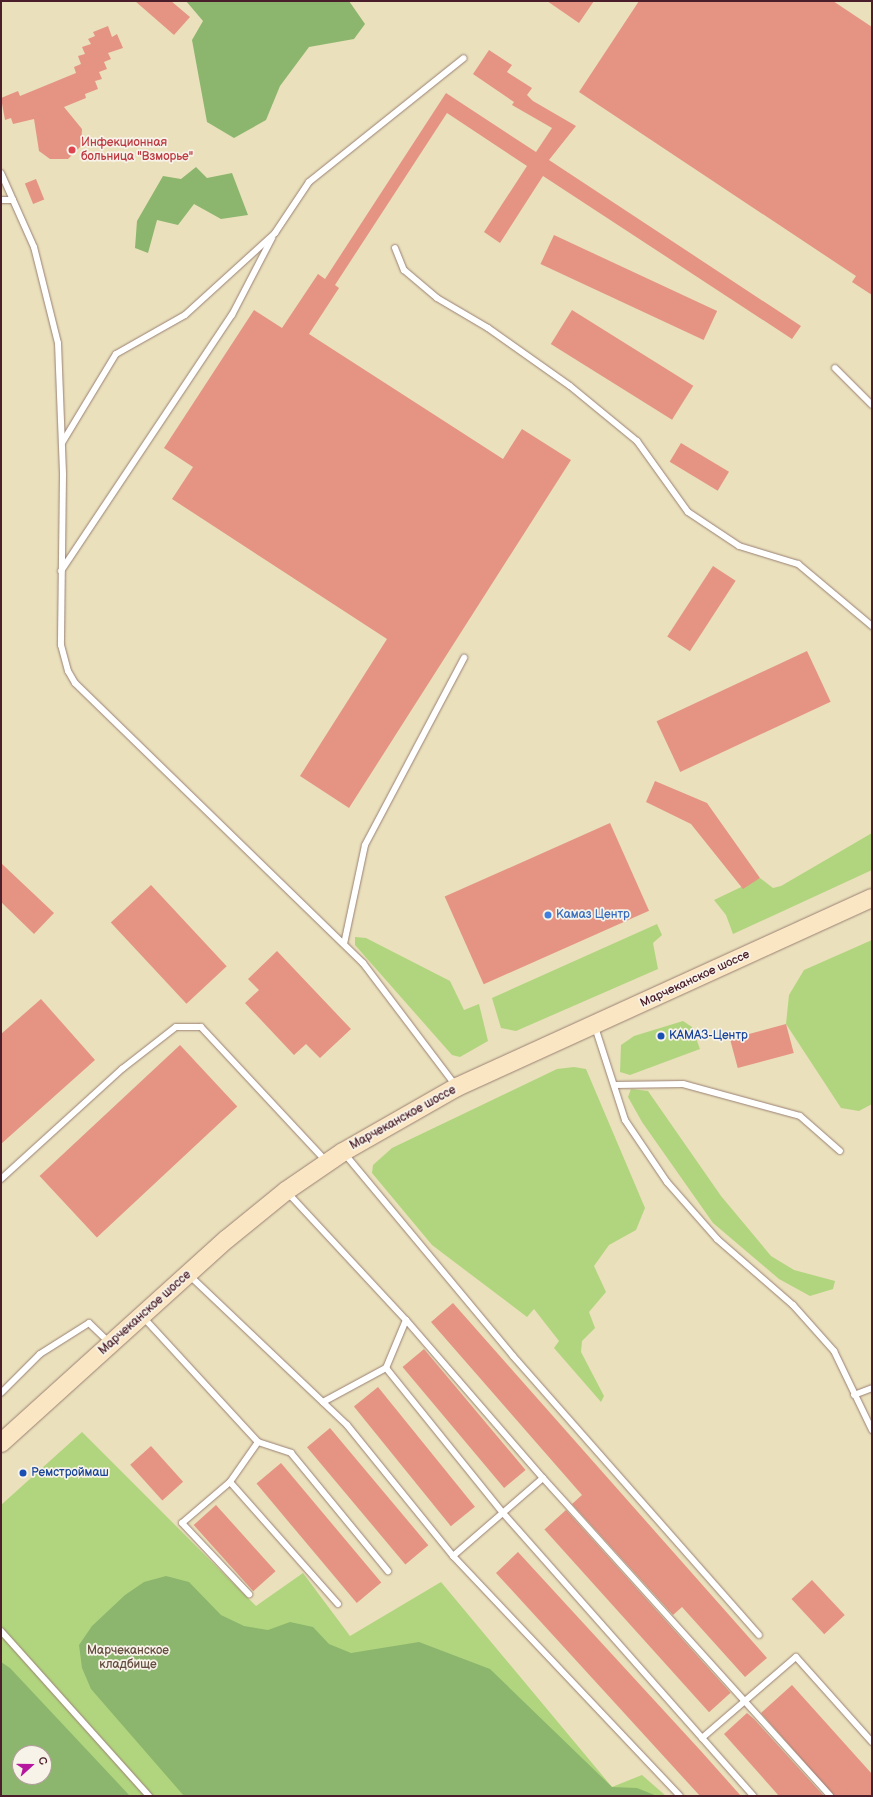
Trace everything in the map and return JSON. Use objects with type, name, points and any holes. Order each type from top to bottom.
[{"type":"street","name":"Марчеканское шоссе","points":[[1,1443],[188,1274],[286,1191],[327,1162],[457,1087],[872,898]]},
{"type":"lane","points":[[61,571],[232,315],[275,233],[309,182],[464,58]]},
{"type":"lane","points":[[1,173],[34,247],[58,342],[62,443],[61,645],[68,671],[75,683],[344,944],[394,1001],[442,1072],[457,1087]]},
{"type":"lane","points":[[1,200],[13,200]]},
{"type":"lane","points":[[62,443],[116,354],[185,315],[275,233]]},
{"type":"lane","points":[[395,248],[404,270],[437,298],[488,328],[570,386],[637,441],[688,512],[739,546],[798,564],[872,626]]},
{"type":"lane","points":[[835,368],[872,405]]},
{"type":"lane","points":[[344,944],[365,845],[464,658]]},
{"type":"lane","points":[[594,1025],[625,1120],[667,1182],[717,1238],[793,1305],[834,1351],[854,1396],[872,1430]]},
{"type":"lane","points":[[1,1179],[122,1069],[176,1027],[201,1028],[327,1162]]},
{"type":"lane","points":[[614,1085],[682,1084],[800,1116],[840,1151]]},
{"type":"lane","points":[[343,1152],[513,1356],[759,1635]]},
{"type":"lane","points":[[286,1191],[406,1320],[543,1478],[830,1796]]},
{"type":"lane","points":[[188,1274],[347,1425],[453,1556],[680,1796]]},
{"type":"lane","points":[[142,1316],[258,1442],[291,1453],[388,1571]]},
{"type":"lane","points":[[323,1402],[386,1368],[406,1320]]},
{"type":"lane","points":[[1,1393],[40,1354],[89,1323],[111,1344]]},
{"type":"lane","points":[[386,1368],[503,1514],[753,1796]]},
{"type":"lane","points":[[854,1396],[872,1388]]},
{"type":"lane","points":[[249,1594],[182,1523],[230,1482],[258,1442]]},
{"type":"lane","points":[[453,1556],[543,1478]]},
{"type":"lane","points":[[230,1482],[338,1604]]},
{"type":"lane","points":[[1,1631],[149,1796]]},
{"type":"lane","points":[[702,1738],[744,1700],[796,1657],[872,1742]]},
{"type":"green space","points":[[186,1],[349,1],[365,24],[354,39],[309,47],[280,86],[266,120],[234,138],[207,122],[192,40],[203,21]]},
{"type":"green space","points":[[196,167],[207,178],[232,173],[248,215],[221,219],[194,204],[178,225],[157,220],[148,253],[135,248],[137,221],[163,176],[181,179]]},
{"type":"green space","points":[[872,833],[872,870],[733,934],[726,915],[714,900],[760,878],[773,888],[781,886]]},
{"type":"green space","points":[[657,924],[662,935],[653,943],[658,969],[516,1031],[501,1028],[492,998]]},
{"type":"green space","points":[[355,937],[366,938],[450,981],[464,1010],[479,1004],[488,1041],[460,1057],[452,1055],[355,945]]},
{"type":"green space","points":[[872,940],[872,1104],[859,1111],[841,1108],[786,1024],[789,995],[804,970]]},
{"type":"green space","points":[[683,1021],[692,1027],[700,1049],[630,1075],[620,1072],[621,1045],[634,1036]]},
{"type":"green space","points":[[574,1067],[586,1069],[645,1208],[636,1230],[609,1245],[594,1266],[606,1292],[589,1312],[595,1328],[582,1341],[581,1352],[604,1396],[601,1402],[554,1348],[559,1341],[534,1309],[527,1317],[432,1245],[372,1173],[373,1165],[392,1148],[557,1069]]},
{"type":"green space","points":[[631,1089],[648,1091],[721,1196],[771,1256],[794,1270],[835,1281],[833,1289],[810,1296],[779,1279],[713,1223],[642,1122],[628,1097]]},
{"type":"green space","name":"Марчеканское кладбище","points":[[82,1432],[256,1606],[303,1573],[350,1636],[441,1582],[612,1787],[642,1775],[666,1796],[1,1796],[1,1505]]},
{"type":"green space","points":[[166,1576],[189,1582],[221,1615],[244,1626],[268,1630],[290,1622],[313,1627],[329,1644],[351,1653],[419,1642],[490,1669],[612,1787],[637,1788],[657,1796],[184,1796],[91,1689],[82,1668],[79,1645],[92,1626],[125,1595],[144,1582]]},
{"type":"green space","points":[[1,1662],[10,1668],[130,1796],[1,1796]]},
{"type":"building","points":[[135,1],[171,1],[190,17],[174,35]]},
{"type":"building","points":[[547,1],[594,1],[579,23]]},
{"type":"building","points":[[639,1],[833,1],[872,27],[872,295],[852,282],[856,276],[579,92]]},
{"type":"building","points":[[108,26],[112,37],[117,34],[123,48],[108,53],[111,59],[104,62],[107,69],[99,72],[102,79],[95,81],[98,89],[85,94],[86,98],[64,107],[82,129],[81,146],[68,159],[50,159],[39,151],[34,119],[13,124],[11,118],[5,120],[1,98],[18,91],[20,96],[76,73],[74,67],[81,64],[78,56],[85,54],[82,47],[91,44],[88,39],[95,36],[93,32]]},
{"type":"building","points":[[489,50],[512,65],[507,72],[532,88],[527,95],[533,101],[576,126],[549,160],[801,326],[792,339],[543,176],[500,243],[484,232],[527,166],[447,113],[335,285],[339,288],[309,334],[503,459],[522,429],[571,460],[349,808],[300,776],[387,639],[172,499],[193,467],[164,448],[254,310],[282,328],[318,274],[325,279],[446,93],[536,152],[552,128],[512,105],[514,102],[473,74]]},
{"type":"building","points":[[36,179],[44,199],[33,204],[25,183]]},
{"type":"building","points":[[554,235],[717,311],[704,340],[540,264]]},
{"type":"building","points":[[572,310],[693,386],[672,420],[551,344]]},
{"type":"building","points":[[681,443],[729,472],[718,491],[670,462]]},
{"type":"building","points":[[713,566],[736,581],[690,651],[667,636]]},
{"type":"building","points":[[807,651],[831,702],[680,772],[657,721]]},
{"type":"building","points":[[655,781],[707,803],[760,878],[743,889],[691,824],[646,802]]},
{"type":"building","points":[[610,823],[649,911],[484,984],[445,897]]},
{"type":"building","points":[[1,863],[54,913],[34,934],[1,902]]},
{"type":"building","points":[[151,885],[227,966],[186,1004],[111,923]]},
{"type":"building","points":[[277,951],[351,1029],[320,1058],[306,1044],[294,1055],[245,1003],[259,990],[248,979]]},
{"type":"building","points":[[41,999],[95,1060],[1,1144],[1,1034]]},
{"type":"building","points":[[786,1024],[794,1053],[738,1068],[730,1039]]},
{"type":"building","points":[[180,1045],[237,1106],[97,1237],[40,1176]]},
{"type":"building","points":[[453,1303],[767,1658],[745,1677],[682,1607],[673,1615],[572,1504],[582,1495],[431,1322]]},
{"type":"building","points":[[424,1349],[526,1470],[504,1488],[403,1367]]},
{"type":"building","points":[[378,1387],[475,1507],[451,1526],[354,1407]]},
{"type":"building","points":[[330,1428],[428,1545],[405,1564],[307,1447]]},
{"type":"building","points":[[151,1446],[183,1482],[162,1500],[130,1465]]},
{"type":"building","points":[[281,1463],[381,1583],[357,1603],[256,1484]]},
{"type":"building","points":[[216,1505],[276,1571],[253,1591],[194,1525]]},
{"type":"building","points":[[566,1510],[731,1693],[709,1712],[544,1529]]},
{"type":"building","points":[[518,1552],[741,1796],[700,1796],[496,1573]]},
{"type":"building","points":[[812,1580],[845,1615],[824,1634],[792,1599]]},
{"type":"building","points":[[792,1685],[872,1774],[872,1796],[834,1796],[761,1713]]},
{"type":"building","points":[[747,1713],[824,1796],[779,1796],[724,1734]]},
{"type":"place","name":"Инфекционная больница \"Взморье\"","points":[[72,150]]},
{"type":"place","name":"Камаз Центр","points":[[548,915]]},
{"type":"place","name":"КАМАЗ-Центр","points":[[661,1036]]},
{"type":"place","name":"Ремстроймаш","points":[[23,1473]]}]
